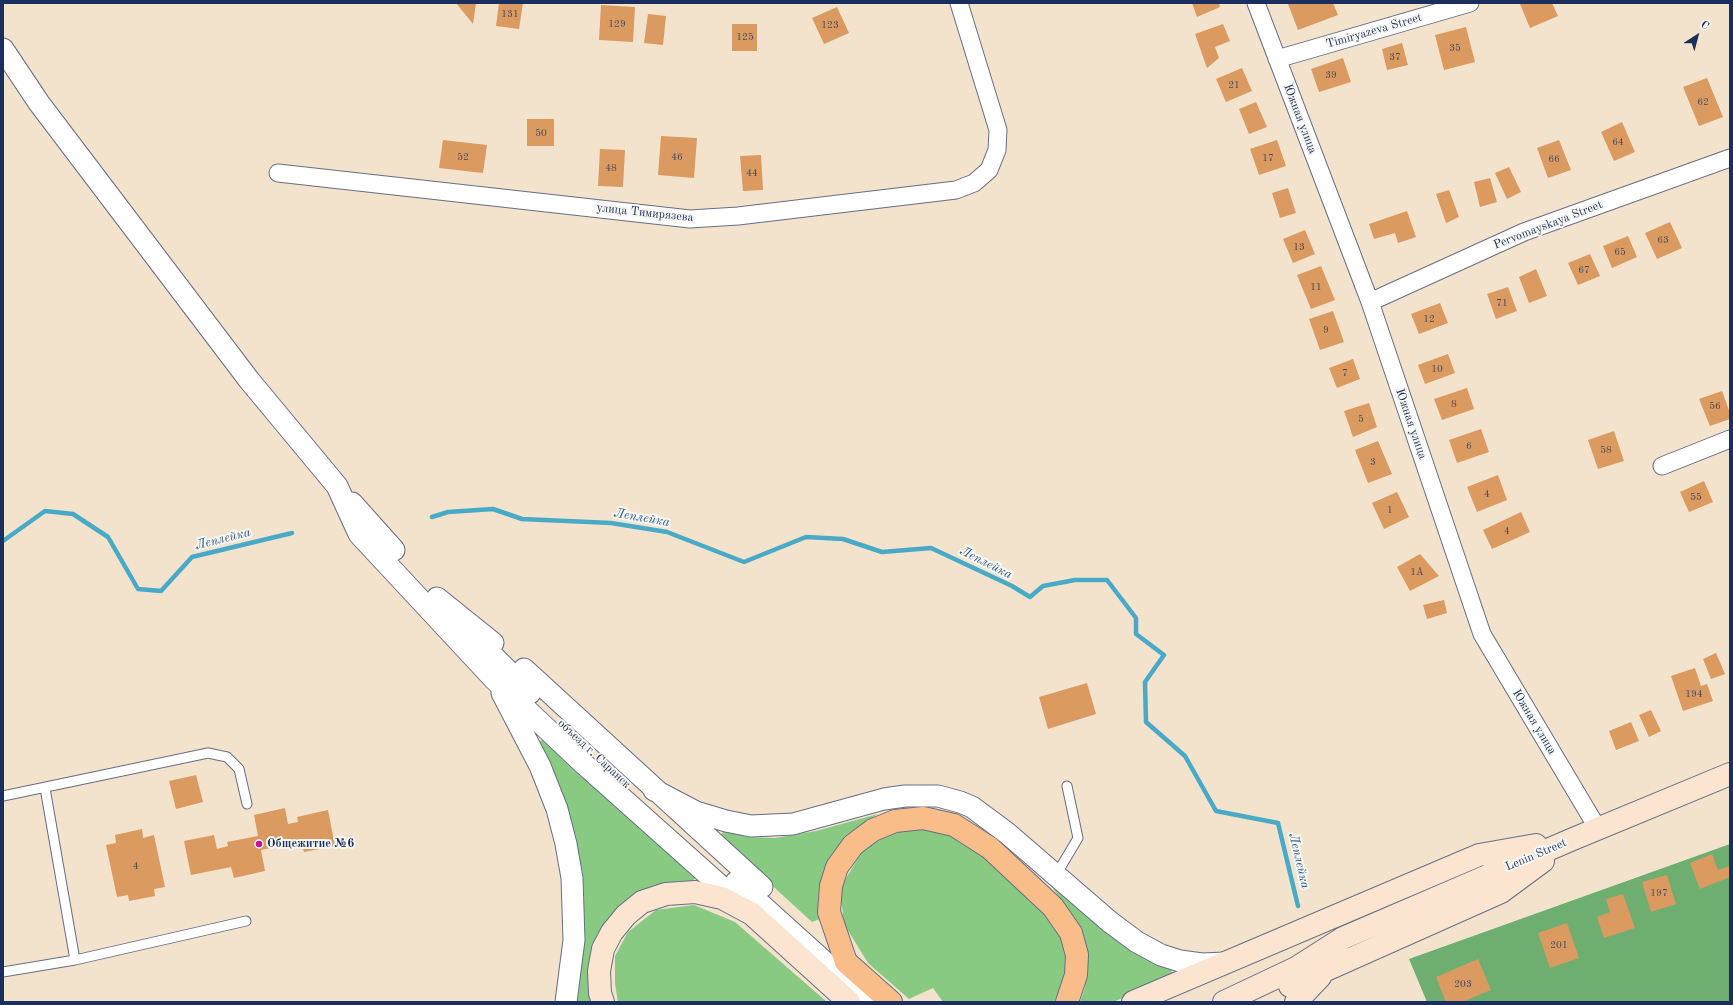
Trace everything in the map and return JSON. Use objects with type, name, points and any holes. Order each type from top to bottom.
[{"type":"main road","name":"Lenin Street","points":[[1343,938],[1573,839],[1730,774]]},
{"type":"main road","points":[[891,1002],[846,962],[829,912],[831,886],[837,867],[853,845],[873,830],[895,820],[923,818],[954,825],[990,848],[1053,907],[1071,933],[1077,955],[1076,975],[1067,1002]]},
{"type":"main road","points":[[1133,1002],[1479,855],[1573,839]]},
{"type":"main road","points":[[1256,1002],[1330,967],[1501,892],[1573,839]]},
{"type":"main road","points":[[603,1002],[600,993],[599,971],[603,949],[612,932],[621,921],[642,902],[666,894],[695,892],[722,898],[752,914],[849,1002]]},
{"type":"main road","points":[[1165,1002],[1286,952],[1343,938]]},
{"type":"main road","points":[[1224,1002],[1296,968],[1343,938]]},
{"type":"main road","points":[[1296,1002],[1303,993],[1330,967]]},
{"type":"street","name":"улица Тимирязева","points":[[278,173],[690,219],[738,216],[956,190],[974,183],[990,170],[997,150],[998,130],[959,3]]},
{"type":"street","name":"Южная улица","points":[[1256,3],[1370,302],[1482,634],[1598,829]]},
{"type":"street","name":"Timiryazeva Street","points":[[1277,59],[1470,3]]},
{"type":"street","points":[[3,49],[39,103],[249,380],[337,486],[360,534],[494,679],[585,765],[752,914]]},
{"type":"street","name":"Pervomayskaya Street","points":[[1370,302],[1524,232],[1730,158]]},
{"type":"street","points":[[1662,466],[1730,439]]},
{"type":"street","name":"объезд г. Саранск","points":[[337,486],[437,598],[508,671],[605,766],[870,1002]]},
{"type":"street","points":[[437,598],[512,659],[654,790],[846,962]]},
{"type":"street","points":[[494,679],[540,766],[557,809],[566,844],[572,885],[574,940],[566,1002]]},
{"type":"street","points":[[654,790],[696,812],[726,821],[751,826],[793,824],[884,799],[905,796],[922,795],[949,798],[972,807],[986,816],[1110,922],[1137,942],[1161,955],[1180,961],[1202,964],[1226,963]]},
{"type":"lane","points":[[3,796],[208,753],[227,757],[239,769],[247,804]]},
{"type":"lane","points":[[1056,875],[1078,838],[1067,786]]},
{"type":"lane","points":[[45,788],[75,960]]},
{"type":"lane","points":[[3,972],[75,960],[246,921]]},
{"type":"green space","points":[[545,738],[698,877],[690,882],[669,882],[637,894],[616,910],[597,939],[590,959],[588,989],[592,1002],[574,1002],[580,972],[539,742]]},
{"type":"green space","points":[[878,814],[845,836],[827,864],[818,897],[820,919],[812,922],[719,837],[724,831],[747,837],[775,838],[816,831]]},
{"type":"green space","points":[[897,829],[938,829],[980,851],[1044,911],[1067,945],[1064,983],[1054,1002],[943,1002],[933,988],[909,999],[868,963],[844,924],[840,888],[863,850]]},
{"type":"green space","points":[[1730,844],[1730,1002],[1427,1002],[1409,959]]},
{"type":"green space","points":[[1050,884],[1122,944],[1149,960],[1171,968],[1173,977],[1113,1002],[1080,1002],[1085,987],[1088,964],[1064,904]]},
{"type":"green space","points":[[694,905],[735,922],[827,1002],[618,1002],[615,984],[615,956],[628,932],[656,910]]},
{"type":"building","points":[[456,3],[476,3],[473,24]]},
{"type":"building","points":[[499,3],[523,3],[519,29],[496,26]]},
{"type":"building","points":[[1192,3],[1219,3],[1220,7],[1197,17]]},
{"type":"building","points":[[1333,3],[1338,15],[1298,30],[1288,4]]},
{"type":"building","points":[[1552,3],[1558,16],[1530,28],[1520,4]]},
{"type":"building","points":[[601,5],[635,7],[633,42],[599,40]]},
{"type":"building","points":[[837,7],[849,33],[824,44],[812,18]]},
{"type":"building","points":[[648,14],[666,16],[663,45],[644,43]]},
{"type":"building","points":[[732,24],[757,24],[757,51],[732,51]]},
{"type":"building","points":[[1223,24],[1230,41],[1215,47],[1219,58],[1207,68],[1195,34]]},
{"type":"building","points":[[1466,27],[1475,62],[1444,70],[1435,35]]},
{"type":"building","points":[[1402,43],[1408,65],[1387,70],[1382,49]]},
{"type":"building","points":[[1343,58],[1351,82],[1319,92],[1311,69]]},
{"type":"building","points":[[1242,68],[1252,91],[1226,102],[1216,79]]},
{"type":"building","points":[[1707,78],[1723,117],[1699,126],[1683,87]]},
{"type":"building","points":[[1256,102],[1267,127],[1249,134],[1239,109]]},
{"type":"building","points":[[527,119],[554,119],[554,146],[527,146]]},
{"type":"building","points":[[1622,122],[1635,152],[1614,161],[1601,132]]},
{"type":"building","points":[[661,136],[697,138],[694,178],[658,175]]},
{"type":"building","points":[[443,140],[487,145],[483,173],[439,168]]},
{"type":"building","points":[[1277,140],[1286,166],[1259,175],[1250,149]]},
{"type":"building","points":[[1559,140],[1571,170],[1548,178],[1537,148]]},
{"type":"building","points":[[600,149],[625,150],[623,187],[598,186]]},
{"type":"building","points":[[761,155],[763,190],[743,191],[740,156]]},
{"type":"building","points":[[1509,167],[1521,192],[1507,199],[1495,173]]},
{"type":"building","points":[[1490,178],[1497,202],[1480,207],[1474,182]]},
{"type":"building","points":[[1288,188],[1296,213],[1280,218],[1272,193]]},
{"type":"building","points":[[1449,190],[1459,217],[1446,223],[1436,194]]},
{"type":"building","points":[[1407,211],[1416,237],[1398,243],[1395,233],[1374,239],[1369,224]]},
{"type":"building","points":[[1670,222],[1682,248],[1657,259],[1645,233]]},
{"type":"building","points":[[1305,230],[1315,254],[1293,263],[1283,239]]},
{"type":"building","points":[[1628,236],[1637,257],[1612,268],[1603,246]]},
{"type":"building","points":[[1590,254],[1600,276],[1578,285],[1568,263]]},
{"type":"building","points":[[1321,266],[1335,300],[1311,309],[1297,275]]},
{"type":"building","points":[[1536,269],[1547,296],[1529,303],[1519,277]]},
{"type":"building","points":[[1508,287],[1517,311],[1496,319],[1487,294]]},
{"type":"building","points":[[1440,303],[1448,323],[1419,334],[1411,314]]},
{"type":"building","points":[[1333,311],[1344,342],[1320,350],[1309,319]]},
{"type":"building","points":[[1448,354],[1455,373],[1425,384],[1418,365]]},
{"type":"building","points":[[1353,359],[1360,379],[1337,388],[1329,368]]},
{"type":"building","points":[[1467,388],[1474,409],[1442,420],[1434,399]]},
{"type":"building","points":[[1722,391],[1730,413],[1730,419],[1710,426],[1699,399]]},
{"type":"building","points":[[1369,403],[1377,427],[1353,437],[1344,411]]},
{"type":"building","points":[[1481,429],[1489,452],[1457,463],[1449,440]]},
{"type":"building","points":[[1614,431],[1624,461],[1598,469],[1588,440]]},
{"type":"building","points":[[1378,441],[1392,474],[1368,483],[1355,450]]},
{"type":"building","points":[[1498,475],[1507,500],[1477,512],[1467,487]]},
{"type":"building","points":[[1704,481],[1713,502],[1689,512],[1680,492]]},
{"type":"building","points":[[1397,492],[1409,517],[1384,529],[1372,503]]},
{"type":"building","points":[[1521,512],[1530,532],[1492,549],[1483,530]]},
{"type":"building","points":[[1420,554],[1439,576],[1410,591],[1397,567]]},
{"type":"building","points":[[1444,600],[1447,613],[1427,619],[1423,605]]},
{"type":"building","points":[[1716,653],[1725,674],[1711,679],[1703,659]]},
{"type":"building","points":[[1695,668],[1701,686],[1707,684],[1713,701],[1683,711],[1671,676]]},
{"type":"building","points":[[1087,683],[1096,714],[1048,729],[1039,697]]},
{"type":"building","points":[[1651,710],[1661,731],[1649,737],[1639,715]]},
{"type":"building","points":[[1631,722],[1639,741],[1616,750],[1609,731]]},
{"type":"building","points":[[196,775],[203,802],[176,809],[169,781]]},
{"type":"building","name":"Общежитие №6","points":[[285,808],[288,824],[298,822],[297,817],[328,810],[335,846],[304,852],[301,842],[261,850],[265,871],[234,878],[231,867],[191,875],[184,841],[214,835],[217,849],[228,846],[227,842],[258,836],[254,815]]},
{"type":"building","points":[[142,829],[143,838],[154,835],[165,887],[154,889],[155,896],[129,901],[128,895],[117,897],[106,845],[116,843],[115,835]]},
{"type":"building","points":[[1712,854],[1718,870],[1730,866],[1730,877],[1700,889],[1690,863]]},
{"type":"building","points":[[1667,875],[1676,904],[1651,912],[1642,882]]},
{"type":"building","points":[[1623,894],[1635,928],[1604,938],[1597,917],[1610,912],[1606,899]]},
{"type":"building","points":[[1567,923],[1579,958],[1550,968],[1538,933]]},
{"type":"building","points":[[1478,959],[1491,990],[1462,1002],[1446,1002],[1436,977]]},
{"type":"waterway","name":"Леплейка","points":[[432,517],[448,512],[493,509],[522,519],[611,523],[667,532],[744,562],[806,537],[843,539],[882,552],[931,548],[1012,586],[1030,597],[1043,586],[1075,580],[1107,580],[1136,618],[1136,634],[1164,655],[1145,682],[1146,722],[1185,756],[1216,811],[1278,823],[1298,906]]},
{"type":"waterway","name":"Леплейка","points":[[3,541],[45,511],[73,514],[108,537],[138,589],[161,591],[192,557],[292,533]]},
{"type":"place","name":"Общежитие №6","points":[[259,844]]}]
